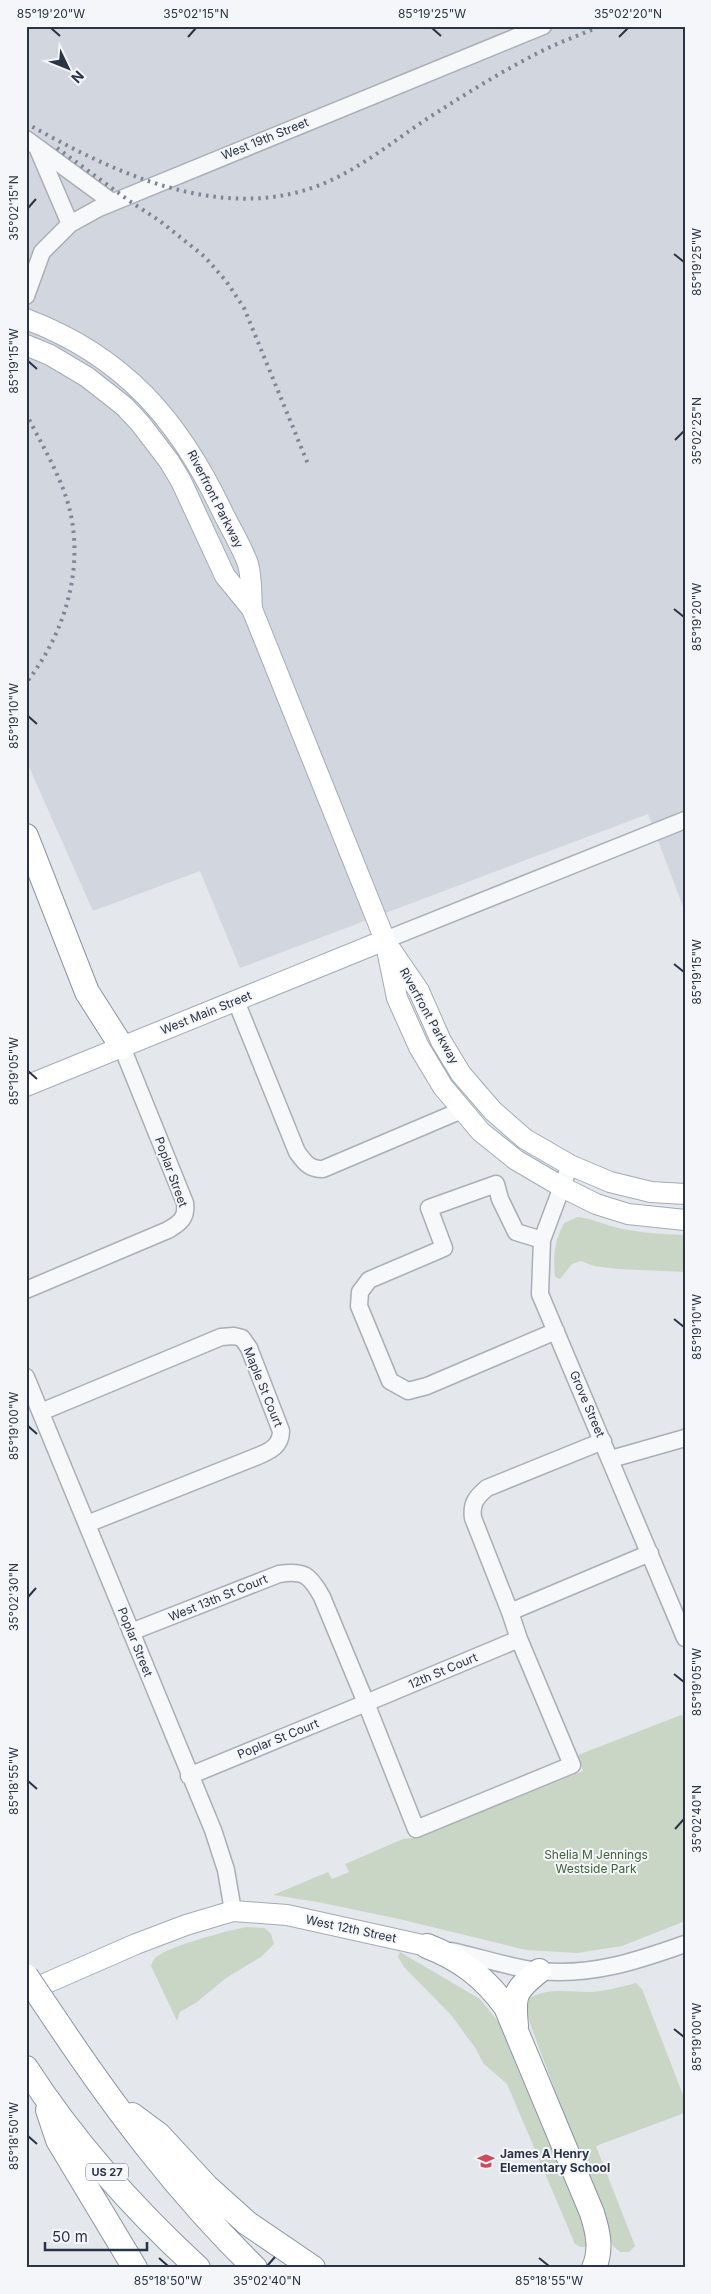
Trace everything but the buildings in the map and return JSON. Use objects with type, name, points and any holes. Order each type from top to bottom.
[{"type":"highway","points":[[26,836],[88,992],[122,1047]]},
{"type":"highway","points":[[428,1946],[461,1962],[479,1976],[496,1992],[506,2007],[594,2219],[599,2248],[594,2268]]},
{"type":"highway","points":[[517,2032],[514,2003],[520,1986],[539,1971]]},
{"type":"highway","points":[[26,1976],[108,2098],[210,2223],[255,2268]]},
{"type":"highway","name":"US 27","points":[[26,2068],[40,2089],[99,2164],[155,2226],[198,2268]]},
{"type":"highway","points":[[40,2089],[58,2140],[135,2268]]},
{"type":"highway","points":[[108,2098],[159,2135],[207,2187],[247,2223],[313,2268]]},
{"type":"highway","points":[[210,2223],[276,2268]]},
{"type":"main road","name":"Riverfront Parkway","points":[[26,319],[61,334],[100,357],[140,389],[174,426],[201,468],[248,565],[252,610]]},
{"type":"main road","name":"Riverfront Parkway","points":[[26,345],[50,355],[87,377],[124,406],[164,454],[181,482],[226,576],[252,610],[385,940],[397,998],[419,1047],[443,1087],[481,1132],[516,1160],[562,1187],[596,1204],[628,1214],[685,1220]]},
{"type":"main road","name":"Riverfront Parkway","points":[[385,940],[419,991],[441,1041],[462,1074],[493,1110],[526,1139],[570,1165],[610,1182],[651,1192],[685,1194]]},
{"type":"main road","name":"West Main Street","points":[[26,1086],[385,940]]},
{"type":"main road","name":"West 12th Street","points":[[26,1992],[136,1944],[186,1925],[233,1911],[287,1915],[428,1946]]},
{"type":"street","name":"West 19th Street","points":[[26,296],[42,252],[70,224],[112,202],[543,26]]},
{"type":"street","points":[[32,143],[112,202]]},
{"type":"street","points":[[32,143],[70,224]]},
{"type":"street","points":[[385,940],[685,820]]},
{"type":"street","points":[[236,1001],[298,1152],[304,1163],[312,1169],[323,1169],[462,1110]]},
{"type":"street","name":"Poplar Street","points":[[26,1290],[168,1230],[180,1223],[186,1212],[185,1203],[122,1047]]},
{"type":"street","name":"Grove Street","points":[[570,1165],[542,1240],[540,1294],[685,1638]]},
{"type":"street","points":[[542,1240],[516,1232],[500,1198],[496,1184],[429,1208],[444,1248],[369,1280],[360,1292],[359,1306],[390,1381],[408,1391],[427,1386],[556,1331]]},
{"type":"street","name":"Maple St Court","points":[[41,1412],[221,1337],[234,1336],[242,1338],[249,1348],[281,1431],[279,1443],[271,1450],[258,1456],[87,1524]]},
{"type":"street","name":"Poplar Street","points":[[26,1377],[215,1838],[226,1870],[233,1911]]},
{"type":"street","points":[[611,1459],[685,1438]]},
{"type":"street","points":[[366,1703],[416,1829],[572,1765],[518,1638],[510,1612],[473,1518],[472,1508],[477,1497],[487,1488],[603,1441]]},
{"type":"street","points":[[510,1612],[650,1553]]},
{"type":"street","name":"West 13th St Court","points":[[131,1632],[279,1574],[294,1572],[306,1575],[314,1583],[322,1597],[366,1703]]},
{"type":"street","name":"12th St Court","points":[[366,1703],[518,1638]]},
{"type":"street","name":"Poplar St Court","points":[[190,1776],[366,1703]]},
{"type":"street","name":"West 12th Street","points":[[428,1946],[539,1971],[580,1971],[629,1964],[685,1944]]},
{"type":"shaded area","points":[[26,26],[685,26],[685,912],[648,814],[240,968],[200,871],[93,911],[26,760]]},
{"type":"green space","points":[[578,1217],[617,1228],[685,1235],[685,1272],[618,1269],[594,1266],[581,1261],[572,1264],[560,1279],[555,1277],[554,1256],[558,1237],[564,1223]]},
{"type":"green space","name":"Shelia M Jennings Westside Park","points":[[681,1715],[685,1718],[685,1921],[622,1946],[577,1953],[526,1950],[399,1919],[318,1902],[273,1895],[328,1872],[332,1879],[349,1872],[345,1864],[403,1839],[420,1837],[583,1771],[578,1755]]},
{"type":"green space","points":[[246,1927],[265,1928],[271,1934],[274,1944],[261,1957],[226,1978],[197,2002],[180,2012],[177,2021],[151,1966],[154,1959],[184,1944]]},
{"type":"green space","points":[[400,1952],[480,1999],[520,2049],[585,2208],[587,2247],[575,2244],[507,2084],[483,2063],[476,2049],[451,2015],[404,1967],[398,1957]]},
{"type":"green space","points":[[636,1983],[642,1989],[685,2100],[685,2110],[682,2114],[596,2146],[635,2246],[629,2252],[620,2252],[613,2246],[529,2021],[526,2008],[528,1999],[543,1993],[559,1991],[590,1992]]},
{"type":"railway","points":[[26,123],[94,159],[168,187],[206,195],[244,199],[282,196],[320,185],[351,170],[477,87],[548,48],[600,26]]},
{"type":"railway","points":[[57,148],[160,221],[205,257],[226,281],[244,308],[308,464]]},
{"type":"railway","points":[[26,413],[57,473],[70,511],[74,534],[72,579],[68,602],[51,644],[26,683]]},
{"type":"place","name":"James A Henry Elementary School","points":[[486,2161]]}]
